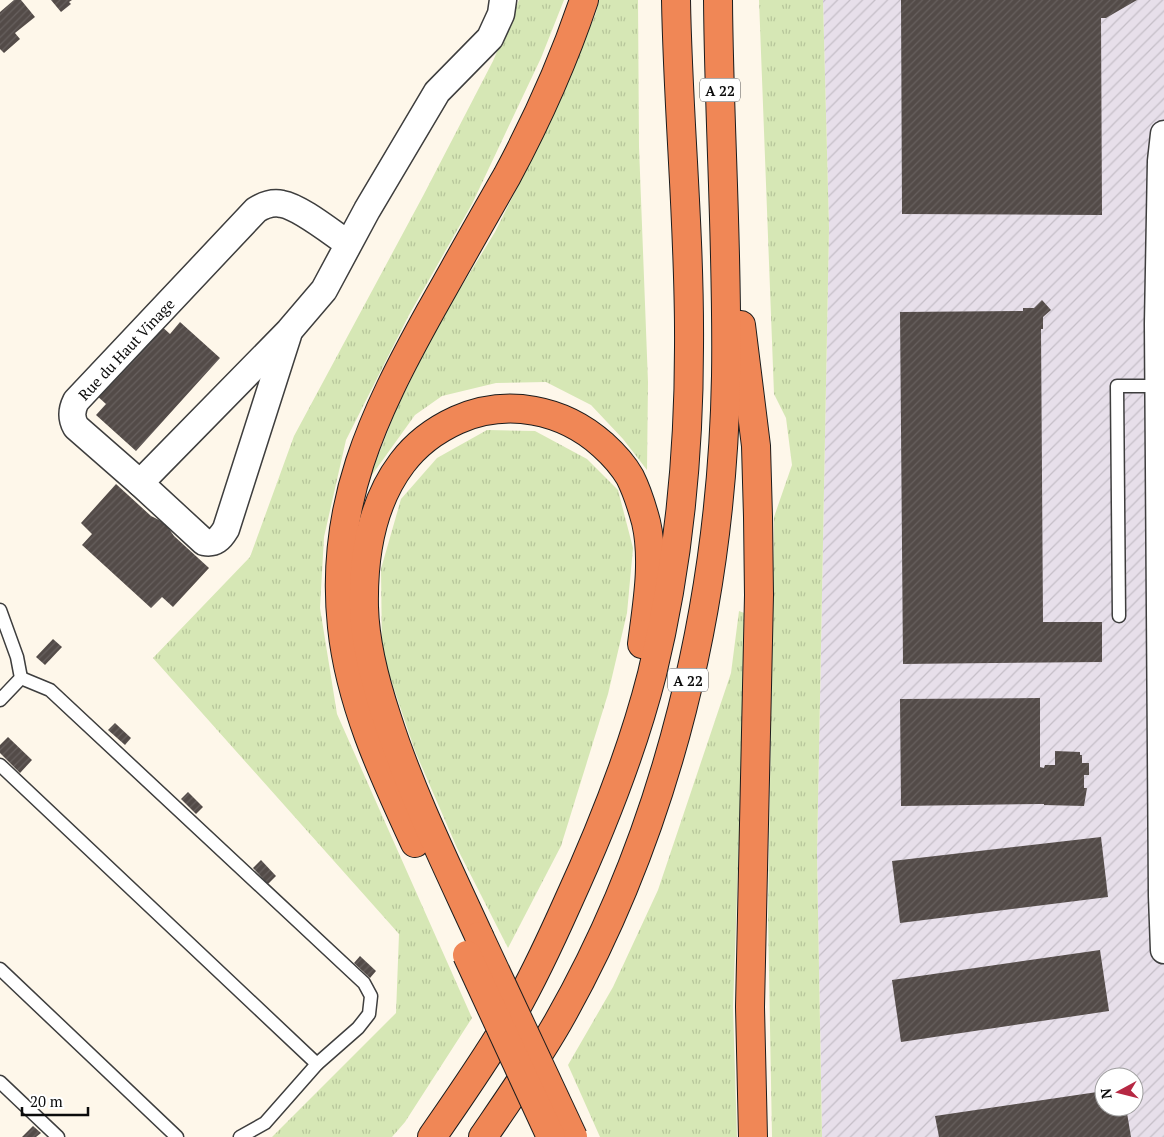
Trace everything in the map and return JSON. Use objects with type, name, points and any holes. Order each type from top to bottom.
[{"type":"highway","points":[[573,1137],[393,794],[362,716],[349,672],[342,626],[340,580],[342,541],[348,504],[356,474],[380,407],[523,143],[555,76],[584,0]]},
{"type":"highway","name":"A 22","points":[[432,1137],[493,1045],[526,989],[581,876],[628,755],[652,674],[670,587],[679,514],[686,430],[689,348],[689,294],[676,0]]},
{"type":"highway","name":"A 22","points":[[483,1137],[558,1022],[600,937],[637,850],[662,780],[676,730],[703,608],[718,514],[726,376],[718,0]]},
{"type":"highway","points":[[722,180],[756,446],[759,595],[750,1007],[754,1137]]},
{"type":"highway","points":[[551,1137],[473,945],[392,736],[376,682],[366,628],[364,590],[367,554],[369,537],[378,508],[402,462],[424,439],[436,431],[466,416],[480,412],[531,409],[545,412],[573,423],[584,430],[609,450],[629,476],[640,500],[650,552],[645,619],[628,755]]},
{"type":"street","points":[[140,483],[289,331],[324,290],[341,261],[347,243],[437,92],[490,38],[501,14],[503,0]]},
{"type":"street","points":[[1164,134],[1161,180],[1158,386],[1161,466],[1164,950]]},
{"type":"street","name":"Rue du Haut Vinage","points":[[289,331],[226,529],[222,537],[217,541],[211,543],[204,542],[76,427],[72,415],[76,401],[256,210],[271,204],[282,204],[293,208],[347,243]]},
{"type":"lane","points":[[1119,616],[1117,386],[1158,386]]},
{"type":"lane","points":[[0,610],[17,656],[22,678]]},
{"type":"lane","points":[[0,699],[22,678]]},
{"type":"lane","points":[[22,678],[50,690],[364,983],[371,996],[369,1014],[358,1028],[317,1064],[265,1123],[240,1137]]},
{"type":"lane","points":[[0,765],[317,1064]]},
{"type":"lane","points":[[0,969],[177,1137]]},
{"type":"lane","points":[[0,1082],[58,1137]]},
{"type":"shaded area","points":[[823,0],[1164,0],[1164,1137],[822,1137],[817,855],[829,228]]},
{"type":"green space","points":[[519,0],[564,0],[541,58],[472,204],[409,315],[346,440],[324,537],[320,608],[337,714],[472,1018],[405,1122],[392,1137],[272,1137],[396,1013],[399,934],[153,658],[250,557],[294,436],[493,61]]},
{"type":"green space","points":[[599,0],[638,0],[639,147],[648,382],[647,470],[623,439],[591,405],[546,382],[496,383],[442,396],[415,415],[369,479],[396,410],[436,328],[495,232],[549,124],[596,13]]},
{"type":"green space","points":[[759,0],[823,0],[829,228],[817,855],[822,1137],[772,1137],[768,917],[774,517],[792,465],[786,418],[774,394]]},
{"type":"green space","points":[[487,430],[535,431],[587,459],[618,490],[633,548],[627,613],[608,694],[561,846],[508,948],[457,848],[415,751],[382,653],[381,569],[401,499],[437,458]]},
{"type":"green space","points":[[739,611],[747,614],[733,1007],[737,1137],[600,1137],[568,1065],[613,987],[658,890],[731,673]]},
{"type":"building","points":[[14,0],[21,0],[35,17],[15,33],[20,39],[4,53],[0,49],[0,12]]},
{"type":"building","points":[[51,0],[72,0],[69,2],[71,4],[61,12]]},
{"type":"building","points":[[901,0],[1137,0],[1106,18],[1101,18],[1102,215],[902,214]]},
{"type":"building","points":[[1042,300],[1051,310],[1043,317],[1043,329],[1041,329],[1043,622],[1102,622],[1102,662],[903,664],[900,312],[1023,311],[1023,308],[1034,308]]},
{"type":"building","points":[[180,322],[220,358],[136,451],[96,415],[106,404],[95,394],[159,324],[170,334]]},
{"type":"building","points":[[116,484],[151,516],[165,523],[174,536],[209,568],[173,607],[162,597],[151,608],[82,545],[92,534],[81,523]]},
{"type":"building","points":[[53,639],[62,647],[45,665],[36,657]]},
{"type":"building","points":[[1040,698],[1040,767],[1044,768],[1045,765],[1055,765],[1055,751],[1080,752],[1082,763],[1089,763],[1089,775],[1084,775],[1084,788],[1087,788],[1084,806],[1041,804],[901,806],[900,699]]},
{"type":"building","points":[[115,723],[131,738],[125,745],[108,730]]},
{"type":"building","points":[[8,737],[32,760],[20,773],[0,753],[0,745]]},
{"type":"building","points":[[188,792],[203,807],[196,814],[181,799]]},
{"type":"building","points":[[1101,837],[1108,897],[900,923],[892,861]]},
{"type":"building","points":[[261,860],[276,876],[268,884],[253,868]]},
{"type":"building","points":[[1100,950],[1109,1011],[901,1042],[892,980]]},
{"type":"building","points":[[360,956],[376,971],[370,978],[354,963]]},
{"type":"building","points":[[1094,1092],[1094,1117],[1128,1117],[1131,1137],[939,1137],[935,1116]]},
{"type":"building","points":[[33,1126],[41,1133],[36,1137],[22,1137]]}]
